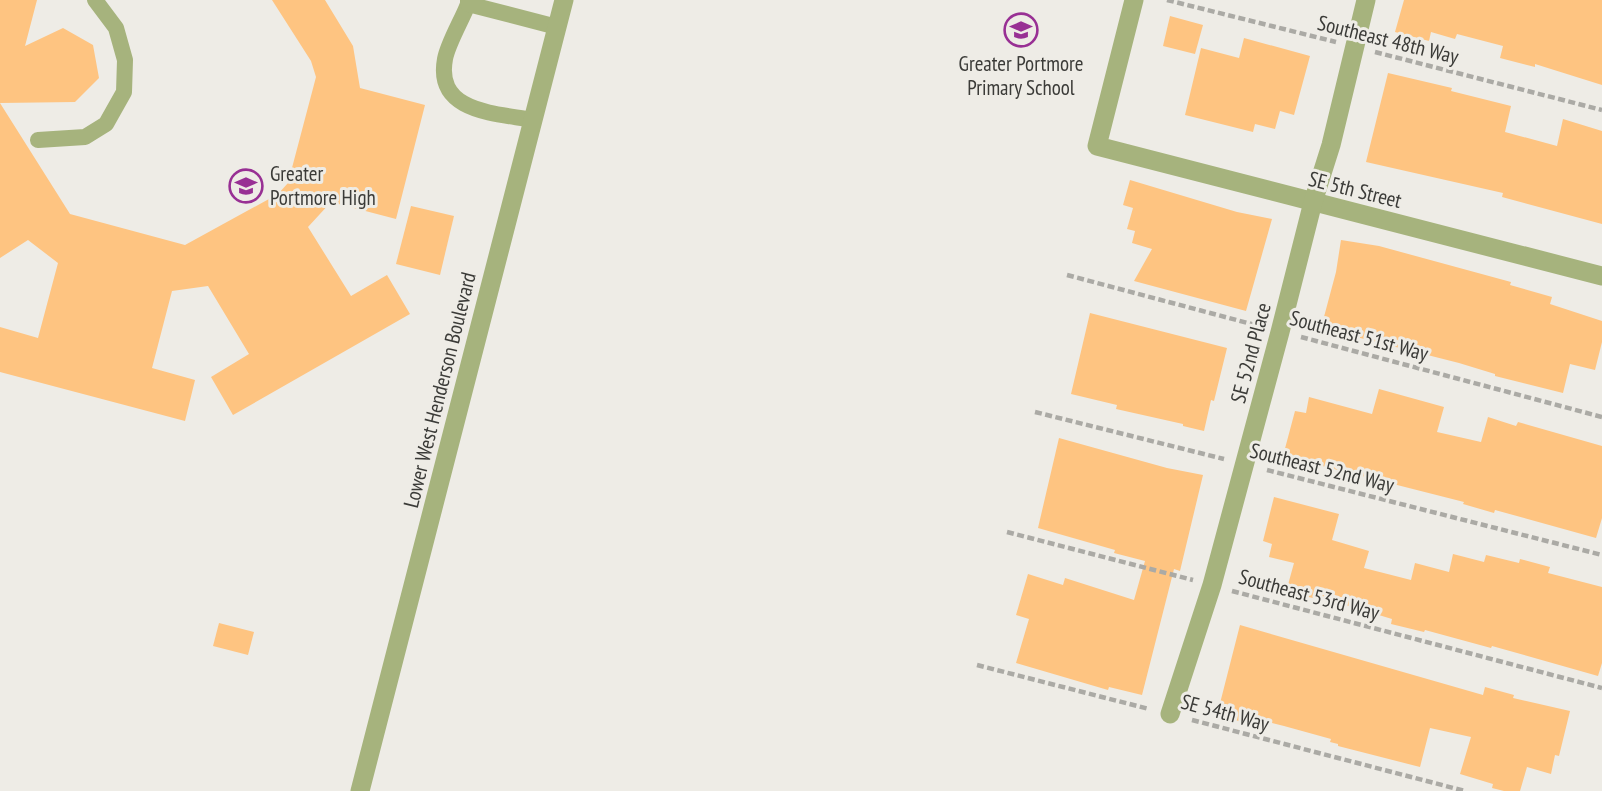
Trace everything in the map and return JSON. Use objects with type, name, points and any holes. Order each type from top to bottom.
[{"type":"street","name":"Lower West Henderson Boulevard","points":[[360,791],[564,0]]},
{"type":"street","name":"SE 5th Street","points":[[1134,0],[1097,146],[1602,276]]},
{"type":"street","name":"SE 52nd Place","points":[[1170,715],[1212,585],[1312,202],[1331,145],[1366,0]]},
{"type":"lane","points":[[38,141],[85,137],[106,124],[124,92],[125,60],[116,28],[95,0]]},
{"type":"lane","points":[[533,120],[472,109],[458,101],[445,84],[445,58],[468,2],[557,27]]},
{"type":"path","name":"Southeast 48th Way","points":[[1167,0],[1602,110]]},
{"type":"path","name":"Southeast 51st Way","points":[[1067,275],[1602,417]]},
{"type":"path","name":"Southeast 52nd Way","points":[[1035,412],[1602,555]]},
{"type":"path","name":"Southeast 53rd Way","points":[[1007,532],[1602,688]]},
{"type":"path","name":"SE 54th Way","points":[[977,665],[1465,791]]},
{"type":"building","points":[[0,0],[37,0],[25,46],[63,28],[93,45],[99,78],[75,102],[0,103]]},
{"type":"building","points":[[272,0],[325,0],[353,46],[360,88],[425,105],[396,219],[331,202],[308,227],[351,296],[387,275],[410,314],[233,415],[211,377],[249,354],[208,286],[172,291],[152,368],[195,380],[185,421],[0,372],[0,327],[38,338],[58,263],[28,240],[0,258],[0,103],[70,214],[185,245],[278,194],[288,183],[316,77],[311,61]]},
{"type":"building","points":[[1404,0],[1602,0],[1602,85],[1535,64],[1535,67],[1500,58],[1503,46],[1457,34],[1455,39],[1431,32],[1429,41],[1395,32]]},
{"type":"building","points":[[1170,16],[1203,25],[1195,54],[1163,46]]},
{"type":"building","points":[[1244,38],[1310,56],[1294,115],[1280,111],[1275,129],[1255,124],[1253,132],[1185,115],[1201,48],[1239,58]]},
{"type":"building","points":[[1388,73],[1511,106],[1505,132],[1557,146],[1563,119],[1602,131],[1602,224],[1502,197],[1503,193],[1366,162]]},
{"type":"building","points":[[1130,180],[1237,212],[1272,219],[1246,311],[1134,281],[1152,249],[1132,243],[1135,231],[1127,229],[1133,208],[1123,205]]},
{"type":"building","points":[[411,206],[454,216],[440,275],[396,264]]},
{"type":"building","points":[[1341,240],[1379,246],[1511,282],[1510,285],[1552,297],[1550,304],[1602,321],[1602,342],[1595,370],[1570,364],[1563,393],[1321,328],[1336,272]]},
{"type":"building","points":[[1090,313],[1227,348],[1204,431],[1116,409],[1117,405],[1071,394]]},
{"type":"building","points":[[1379,389],[1444,407],[1437,432],[1481,442],[1488,417],[1516,426],[1518,422],[1602,446],[1602,518],[1596,538],[1283,456],[1295,411],[1306,413],[1309,397],[1372,414]]},
{"type":"building","points":[[1059,438],[1167,468],[1203,475],[1180,571],[1174,569],[1142,695],[1109,687],[1108,690],[1016,663],[1029,619],[1016,615],[1028,574],[1063,585],[1065,578],[1134,600],[1145,561],[1038,528]]},
{"type":"building","points":[[1274,497],[1339,514],[1332,540],[1369,551],[1364,568],[1411,580],[1415,563],[1449,572],[1453,554],[1484,562],[1486,555],[1519,563],[1520,559],[1550,567],[1548,573],[1602,587],[1602,663],[1598,676],[1492,646],[1491,648],[1425,630],[1424,632],[1391,624],[1392,619],[1286,592],[1294,563],[1269,557],[1272,544],[1263,541]]},
{"type":"building","points":[[219,623],[254,632],[248,655],[213,646]]},
{"type":"building","points":[[1240,625],[1483,695],[1485,687],[1514,695],[1513,698],[1570,711],[1559,756],[1555,755],[1551,774],[1527,767],[1520,791],[1504,791],[1492,788],[1493,784],[1460,774],[1471,737],[1430,728],[1420,767],[1338,746],[1330,742],[1331,739],[1284,726],[1255,719],[1253,725],[1217,715]]},
{"type":"place","name":"Greater Portmore Primary School","points":[[1021,30]]},
{"type":"place","name":"Greater Portmore High","points":[[246,186]]}]
